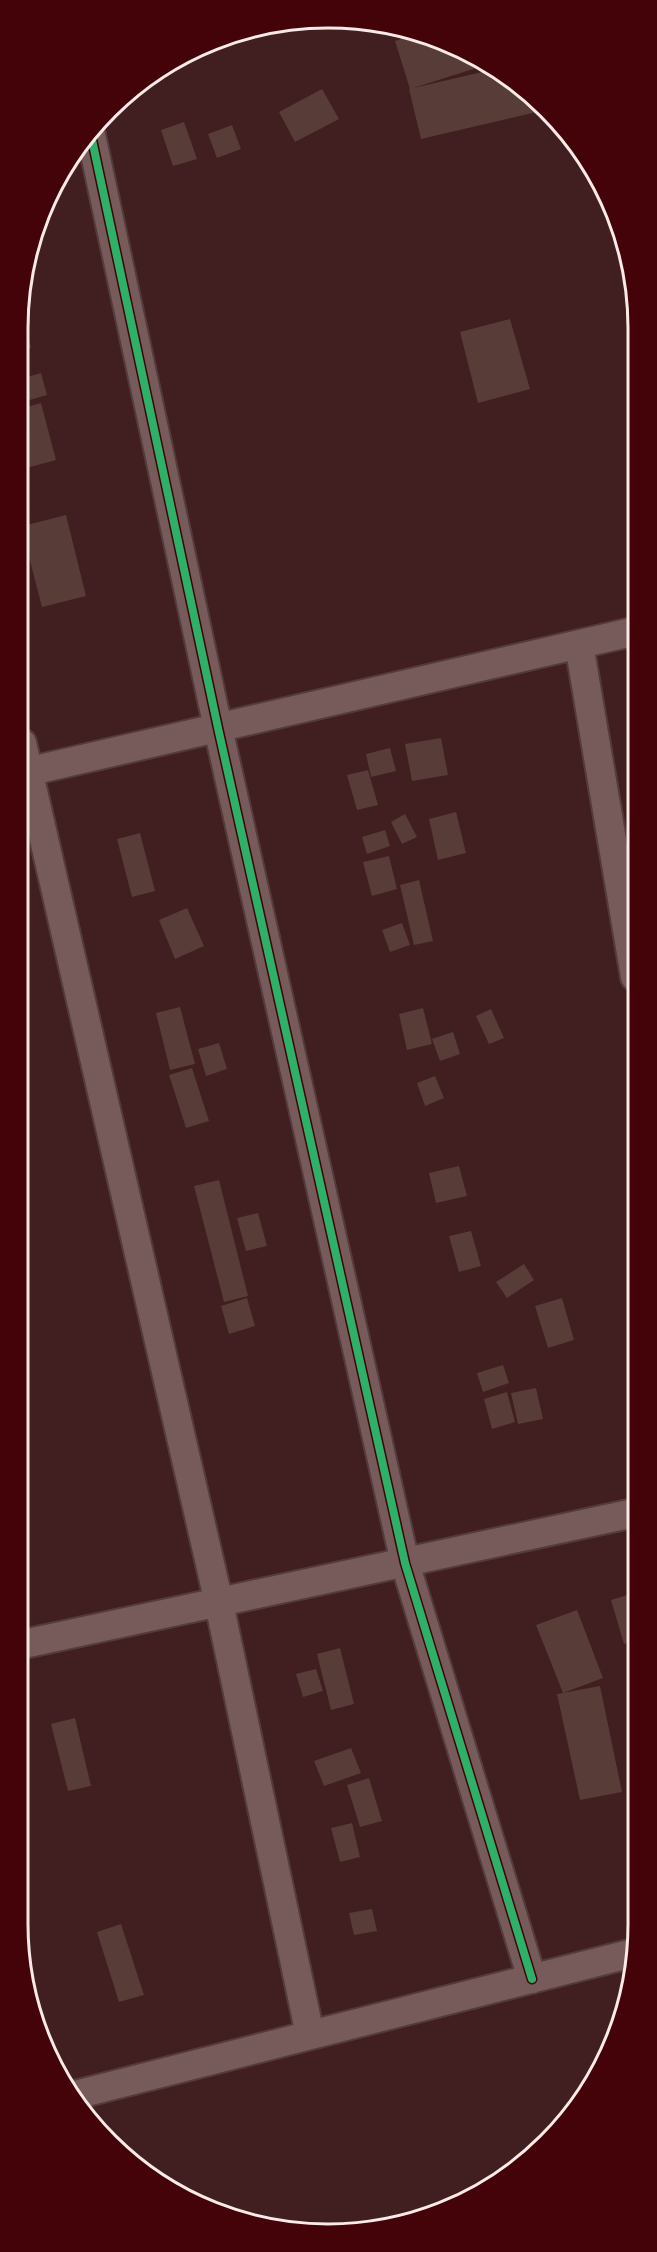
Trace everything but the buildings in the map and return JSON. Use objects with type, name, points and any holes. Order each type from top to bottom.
[{"type":"street","points":[[93,143],[218,728],[405,1563],[532,1979]]},
{"type":"street","points":[[28,771],[628,633]]},
{"type":"street","points":[[579,644],[628,935]]},
{"type":"street","points":[[28,785],[219,1603],[310,2035]]},
{"type":"street","points":[[28,1643],[628,1514]]},
{"type":"street","points":[[81,2093],[627,1955]]},
{"type":"cycle path","points":[[93,143],[218,728],[405,1563],[532,1979]]}]
